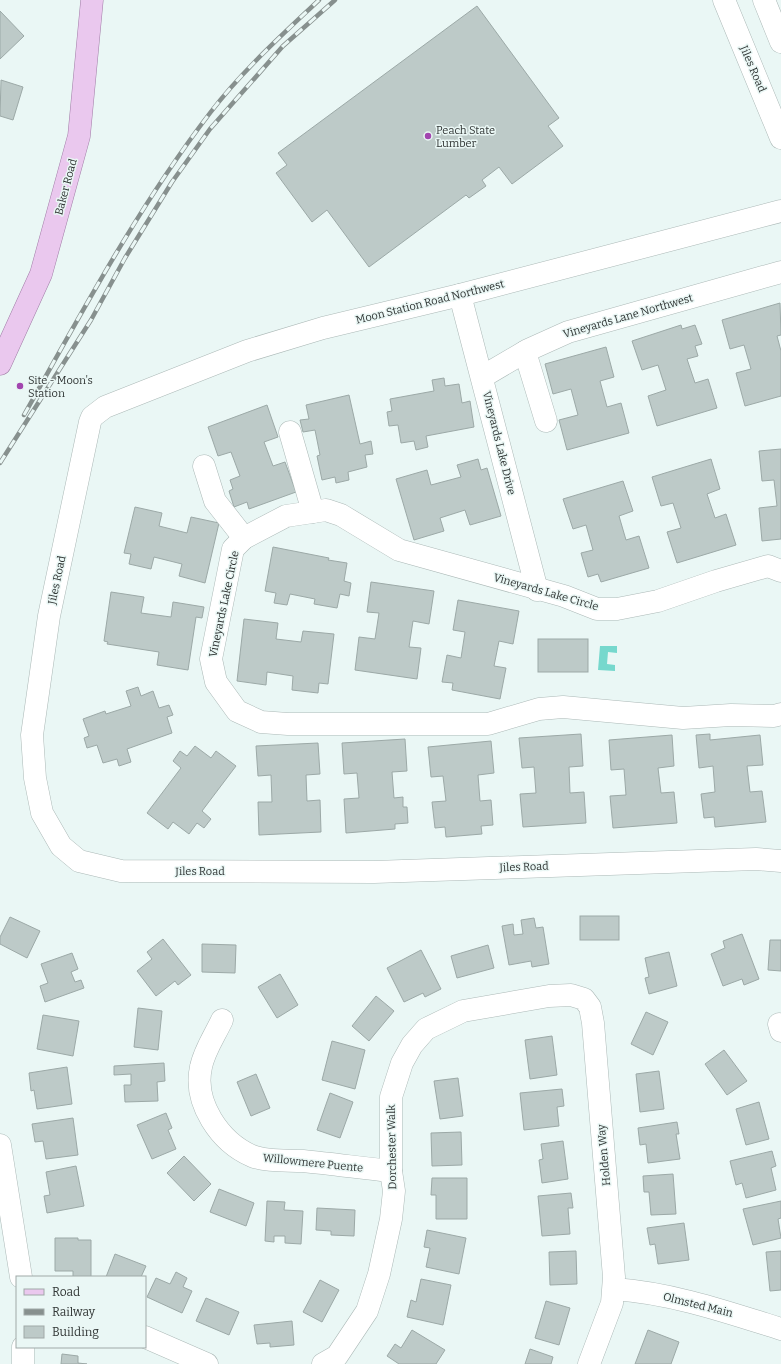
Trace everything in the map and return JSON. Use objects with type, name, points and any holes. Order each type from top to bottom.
[{"type":"main road","name":"Baker Road","points":[[0,364],[41,274],[79,136],[92,0]]},
{"type":"street","name":"Jiles Road","points":[[724,0],[781,138]]},
{"type":"street","points":[[764,0],[781,41]]},
{"type":"street","name":"Moon Station Road Northwest","points":[[90,422],[92,418],[105,407],[247,351],[323,328],[460,295],[781,211]]},
{"type":"street","name":"Vineyards Lane Northwest","points":[[482,377],[525,352],[568,332],[781,272]]},
{"type":"street","name":"Vineyards Lake Drive","points":[[460,295],[537,590]]},
{"type":"street","points":[[525,352],[546,420]]},
{"type":"street","name":"Jiles Road","points":[[90,422],[49,616],[32,735],[35,778],[42,813],[61,846],[80,861],[121,870],[374,872],[756,859],[781,861]]},
{"type":"street","points":[[290,432],[313,512]]},
{"type":"street","points":[[204,466],[215,501],[244,538]]},
{"type":"street","name":"Vineyards Lake Circle","points":[[781,571],[768,566],[716,581],[658,601],[617,609],[596,609],[564,596],[537,590],[399,550],[341,515],[326,510],[286,516],[244,538],[233,548],[211,659],[216,682],[237,711],[261,722],[288,724],[488,724],[539,709],[563,707],[683,718],[731,715],[774,716],[781,714]]},
{"type":"street","name":"Holden Way","points":[[530,1000],[571,995],[584,1000],[590,1008],[596,1054],[614,1289],[612,1303],[589,1364]]},
{"type":"street","name":"Dorchester Walk","points":[[323,1364],[337,1356],[367,1311],[379,1274],[391,1219],[394,1191],[391,1172],[391,1097],[402,1063],[412,1045],[426,1029],[463,1011],[530,1000]]},
{"type":"street","name":"Willowmere Puente","points":[[222,1020],[205,1054],[199,1077],[209,1118],[217,1129],[240,1150],[253,1156],[269,1160],[304,1162],[391,1172]]},
{"type":"street","points":[[0,1145],[21,1276]]},
{"type":"street","name":"Olmsted Main","points":[[614,1289],[649,1293],[718,1309],[781,1329]]},
{"type":"street","points":[[146,1338],[207,1364]]},
{"type":"street","points":[[22,1364],[23,1348]]},
{"type":"water","points":[[600,646],[617,646],[617,653],[608,652],[607,664],[615,665],[615,671],[598,670]]},
{"type":"building","name":"Peach State Lumber","points":[[477,6],[559,118],[548,126],[563,146],[512,184],[499,167],[482,180],[486,186],[469,198],[466,195],[369,267],[327,210],[312,222],[276,173],[287,165],[278,153]]},
{"type":"building","points":[[0,11],[24,36],[0,59]]},
{"type":"building","points":[[1,80],[23,87],[13,120],[0,116]]},
{"type":"building","points":[[780,303],[781,335],[777,336],[781,351],[781,396],[745,406],[736,373],[751,369],[744,345],[730,349],[722,320]]},
{"type":"building","points":[[681,325],[682,329],[695,325],[702,344],[695,346],[698,356],[687,359],[695,383],[708,379],[717,408],[657,426],[648,396],[666,390],[658,365],[642,370],[632,341]]},
{"type":"building","points":[[606,347],[614,377],[600,381],[607,407],[621,403],[629,433],[567,450],[559,420],[578,415],[571,389],[553,394],[545,364]]},
{"type":"building","points":[[444,378],[445,386],[459,384],[462,403],[470,401],[474,427],[426,436],[428,447],[416,450],[414,441],[401,443],[398,425],[389,426],[387,412],[392,411],[390,399],[434,391],[432,380]]},
{"type":"building","points":[[349,395],[360,444],[371,441],[373,454],[365,455],[367,467],[348,472],[349,480],[336,483],[335,477],[322,480],[317,456],[320,455],[315,430],[303,432],[300,420],[309,419],[306,405]]},
{"type":"building","points":[[267,405],[278,437],[264,442],[273,466],[285,462],[296,492],[249,509],[247,502],[234,507],[229,491],[233,489],[230,480],[240,476],[231,452],[218,456],[208,427]]},
{"type":"building","points":[[781,449],[781,539],[762,541],[759,508],[777,506],[774,480],[762,481],[759,451]]},
{"type":"building","points":[[478,459],[481,470],[487,468],[501,516],[470,525],[465,510],[440,518],[444,531],[414,540],[396,479],[427,470],[431,485],[461,477],[457,465]]},
{"type":"building","points":[[711,459],[720,489],[707,494],[715,518],[726,514],[736,545],[677,563],[667,532],[681,528],[673,503],[661,506],[652,477]]},
{"type":"building","points":[[623,481],[633,511],[619,516],[626,540],[639,536],[649,568],[601,582],[598,574],[588,577],[581,553],[593,550],[586,525],[573,529],[563,499]]},
{"type":"building","points":[[135,507],[162,513],[159,526],[187,533],[191,517],[219,523],[205,583],[179,576],[182,564],[154,557],[151,569],[129,564],[131,554],[124,553]]},
{"type":"building","points":[[273,547],[347,563],[344,581],[351,583],[349,596],[340,594],[337,608],[314,604],[315,599],[290,594],[287,605],[274,603],[276,593],[265,591]]},
{"type":"building","points":[[371,582],[434,591],[429,624],[413,621],[409,647],[421,648],[417,679],[355,670],[359,637],[375,639],[379,613],[367,612]]},
{"type":"building","points":[[111,592],[144,597],[141,613],[171,617],[173,602],[204,607],[202,618],[196,617],[188,670],[157,665],[159,652],[107,644],[108,642],[104,641]]},
{"type":"building","points":[[458,600],[519,611],[513,644],[499,641],[494,666],[506,668],[500,699],[452,690],[453,683],[442,682],[447,655],[461,658],[465,632],[453,630]]},
{"type":"building","points":[[244,619],[278,623],[276,639],[301,642],[303,631],[334,634],[328,684],[319,683],[318,693],[292,690],[293,676],[267,672],[266,685],[237,681]]},
{"type":"building","points":[[538,639],[588,639],[588,672],[538,672]]},
{"type":"building","points":[[138,687],[141,696],[153,691],[159,708],[169,705],[173,715],[167,717],[172,733],[127,749],[131,762],[119,766],[117,759],[103,763],[97,745],[87,748],[84,738],[89,736],[83,719],[105,711],[106,714],[131,706],[126,691]]},
{"type":"building","points":[[581,734],[583,766],[569,767],[570,793],[584,792],[586,823],[523,827],[520,794],[536,793],[534,767],[522,768],[519,738]]},
{"type":"building","points":[[710,734],[710,740],[760,735],[763,765],[747,766],[750,792],[762,791],[766,822],[715,827],[714,817],[704,818],[701,794],[715,792],[713,766],[699,768],[696,735]]},
{"type":"building","points":[[672,735],[674,766],[658,768],[661,793],[674,792],[677,823],[613,828],[610,796],[626,795],[624,769],[611,770],[609,740]]},
{"type":"building","points":[[405,739],[407,771],[392,772],[394,798],[403,797],[403,807],[407,807],[408,823],[395,824],[395,829],[346,833],[344,799],[359,798],[357,773],[344,774],[342,743]]},
{"type":"building","points":[[491,741],[494,773],[478,775],[480,801],[491,800],[493,825],[481,826],[482,834],[446,837],[445,827],[435,828],[432,802],[446,801],[443,776],[431,777],[428,747]]},
{"type":"building","points":[[318,743],[320,774],[306,775],[307,801],[320,800],[321,832],[259,835],[258,802],[272,802],[271,775],[258,776],[256,746]]},
{"type":"building","points":[[195,746],[211,758],[216,751],[236,766],[202,811],[211,819],[204,828],[197,823],[189,834],[173,822],[168,829],[147,813],[181,768],[173,761],[180,751],[187,756]]},
{"type":"building","points":[[580,916],[619,916],[619,940],[580,940]]},
{"type":"building","points":[[10,917],[40,931],[27,958],[0,944],[0,937]]},
{"type":"building","points":[[534,918],[536,928],[543,927],[549,964],[532,967],[531,961],[509,965],[502,926],[513,924],[514,935],[523,934],[521,920]]},
{"type":"building","points":[[742,934],[759,979],[744,985],[742,979],[723,986],[711,954],[725,948],[723,941]]},
{"type":"building","points":[[163,939],[191,975],[178,985],[175,981],[156,996],[137,971],[152,959],[147,952]]},
{"type":"building","points":[[770,940],[781,940],[781,971],[768,970]]},
{"type":"building","points":[[202,944],[236,945],[235,973],[202,972]]},
{"type":"building","points":[[488,945],[494,968],[457,978],[451,956]]},
{"type":"building","points":[[421,950],[441,989],[425,997],[423,993],[404,1002],[387,968]]},
{"type":"building","points":[[669,952],[677,986],[649,994],[645,978],[649,977],[645,958]]},
{"type":"building","points":[[72,953],[78,969],[71,972],[75,982],[81,980],[84,988],[45,1002],[40,986],[48,983],[41,964]]},
{"type":"building","points":[[280,974],[298,1005],[277,1018],[258,987]]},
{"type":"building","points":[[376,996],[394,1011],[369,1041],[352,1026]]},
{"type":"building","points":[[138,1008],[162,1011],[158,1050],[134,1047]]},
{"type":"building","points":[[646,1012],[668,1022],[653,1055],[631,1044]]},
{"type":"building","points":[[43,1015],[79,1021],[73,1056],[37,1049]]},
{"type":"building","points":[[552,1036],[557,1075],[530,1079],[525,1040]]},
{"type":"building","points":[[332,1041],[365,1050],[355,1089],[322,1080]]},
{"type":"building","points":[[724,1050],[747,1081],[727,1095],[705,1064]]},
{"type":"building","points":[[164,1063],[165,1081],[157,1082],[158,1101],[125,1102],[124,1085],[131,1085],[131,1074],[114,1075],[114,1066]]},
{"type":"building","points":[[67,1067],[72,1104],[37,1109],[34,1090],[31,1091],[29,1073]]},
{"type":"building","points":[[659,1071],[664,1109],[640,1112],[636,1074]]},
{"type":"building","points":[[256,1074],[270,1108],[251,1116],[237,1082]]},
{"type":"building","points":[[458,1078],[463,1116],[440,1119],[434,1081]]},
{"type":"building","points":[[562,1089],[564,1106],[557,1107],[559,1126],[524,1130],[520,1093]]},
{"type":"building","points":[[330,1093],[353,1102],[340,1138],[317,1130]]},
{"type":"building","points":[[759,1102],[769,1139],[746,1145],[736,1109]]},
{"type":"building","points":[[166,1113],[172,1128],[168,1130],[176,1149],[152,1159],[137,1125]]},
{"type":"building","points":[[73,1118],[78,1155],[46,1159],[43,1141],[35,1142],[32,1124]]},
{"type":"building","points":[[677,1122],[679,1134],[676,1134],[680,1159],[648,1163],[646,1144],[640,1145],[638,1128]]},
{"type":"building","points":[[461,1132],[462,1165],[432,1166],[431,1133]]},
{"type":"building","points":[[563,1141],[568,1179],[542,1183],[539,1160],[543,1159],[541,1144]]},
{"type":"building","points":[[772,1151],[776,1166],[771,1168],[776,1190],[746,1198],[742,1183],[736,1185],[730,1161]]},
{"type":"building","points":[[184,1156],[211,1184],[194,1201],[167,1173]]},
{"type":"building","points":[[76,1166],[84,1206],[47,1213],[44,1196],[50,1195],[46,1172]]},
{"type":"building","points":[[673,1174],[676,1214],[651,1215],[649,1192],[644,1192],[643,1176]]},
{"type":"building","points":[[432,1178],[467,1178],[467,1219],[436,1219],[436,1195],[431,1195]]},
{"type":"building","points":[[219,1189],[254,1203],[246,1226],[210,1212]]},
{"type":"building","points":[[571,1193],[573,1208],[568,1208],[570,1234],[542,1236],[538,1196]]},
{"type":"building","points":[[267,1201],[285,1202],[284,1210],[303,1211],[301,1244],[285,1243],[285,1236],[274,1236],[274,1242],[265,1241]]},
{"type":"building","points":[[781,1201],[781,1218],[778,1219],[781,1238],[753,1245],[743,1209]]},
{"type":"building","points":[[317,1208],[355,1210],[354,1236],[331,1235],[331,1231],[316,1230]]},
{"type":"building","points":[[684,1223],[689,1260],[658,1264],[655,1244],[650,1245],[647,1228]]},
{"type":"building","points":[[427,1230],[466,1238],[459,1274],[426,1267],[430,1248],[424,1247]]},
{"type":"building","points":[[55,1238],[78,1238],[78,1240],[91,1240],[91,1276],[73,1276],[73,1271],[55,1271]]},
{"type":"building","points":[[576,1251],[577,1284],[550,1285],[549,1252]]},
{"type":"building","points":[[781,1251],[781,1290],[770,1291],[766,1252]]},
{"type":"building","points":[[115,1254],[146,1266],[141,1276],[106,1276]]},
{"type":"building","points":[[176,1272],[187,1278],[183,1287],[192,1291],[182,1313],[147,1297],[156,1278],[170,1284]]},
{"type":"building","points":[[421,1279],[451,1285],[443,1325],[407,1317],[411,1300],[416,1302]]},
{"type":"building","points":[[320,1280],[339,1290],[322,1322],[303,1312]]},
{"type":"building","points":[[206,1298],[239,1312],[229,1335],[196,1321]]},
{"type":"building","points":[[546,1301],[570,1308],[559,1345],[535,1338]]},
{"type":"building","points":[[292,1321],[294,1345],[270,1347],[270,1343],[257,1344],[254,1325]]},
{"type":"building","points":[[412,1330],[445,1350],[436,1364],[399,1364],[387,1356],[395,1344],[401,1348]]},
{"type":"building","points":[[648,1330],[679,1342],[671,1364],[635,1364]]},
{"type":"building","points":[[530,1349],[553,1357],[551,1364],[525,1364]]},
{"type":"building","points":[[62,1354],[78,1356],[78,1363],[87,1364],[61,1364]]},
{"type":"railway","points":[[24,415],[112,261],[159,185],[184,149],[210,113],[235,83],[262,54],[319,0]]},
{"type":"railway","points":[[0,463],[91,320],[125,258],[172,182],[210,129],[283,46],[335,0]]},
{"type":"place","name":"Peach State Lumber","points":[[428,136]]},
{"type":"place","name":"Site - Moon's Station","points":[[20,386]]}]
